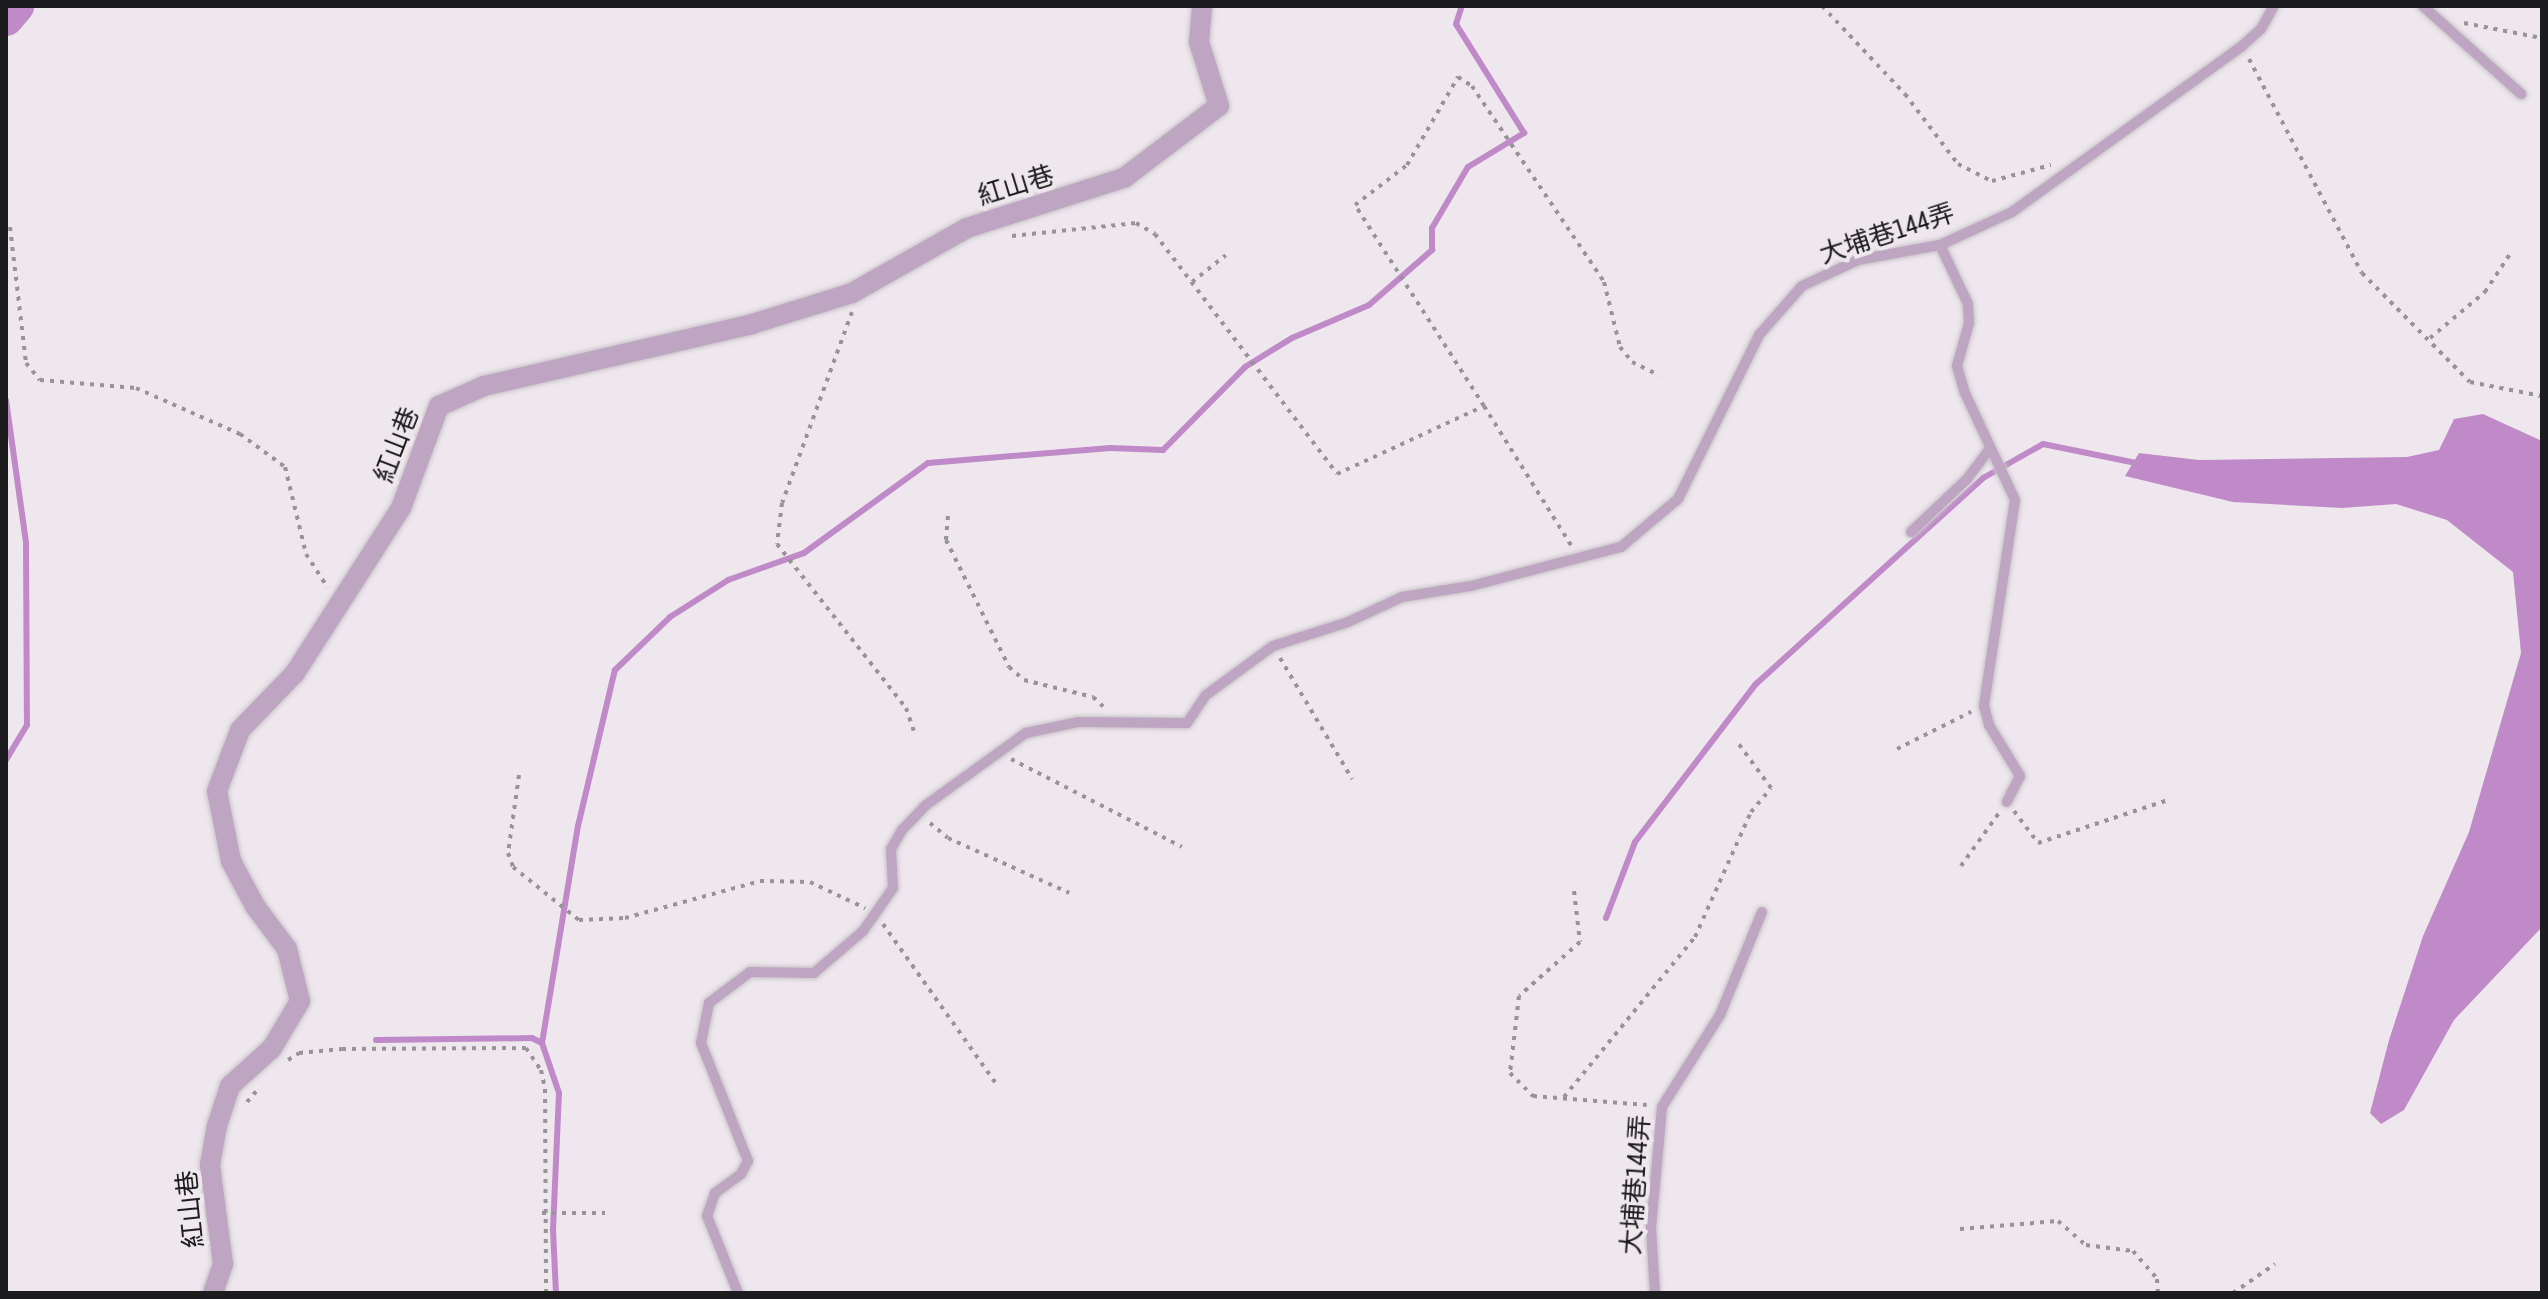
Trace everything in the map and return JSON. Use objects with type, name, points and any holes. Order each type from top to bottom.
[{"type":"street","name":"紅山巷","points":[[213,1293],[223,1264],[210,1165],[217,1126],[230,1086],[272,1048],[300,1001],[287,949],[255,906],[231,861],[217,791],[240,730],[295,673],[401,508],[439,406],[484,386],[752,324],[852,293],[967,228],[1124,178],[1187,134],[1219,106],[1199,42],[1202,6]]},
{"type":"lane","name":"大埔巷144弄","points":[[1581,561],[1621,547],[1678,499],[1759,335],[1802,286],[1858,260],[1940,245],[2012,212],[2242,46],[2261,29],[2274,6]]},
{"type":"lane","points":[[2423,6],[2521,94]]},
{"type":"lane","points":[[1940,245],[1968,304],[1969,323],[1957,366],[1989,450],[2015,500],[1984,706],[1989,725],[2020,776],[2007,802]]},
{"type":"lane","points":[[1911,532],[1967,479],[1989,450]]},
{"type":"lane","points":[[738,1293],[707,1216],[715,1193],[741,1174],[748,1161],[701,1043],[709,1003],[750,972],[814,973],[877,914],[893,888],[891,849],[918,813],[1000,750],[1049,725],[1187,723],[1206,695],[1273,646],[1402,597],[1471,586],[1550,562],[1581,561]]},
{"type":"lane","name":"大埔巷144弄","points":[[1655,1293],[1651,1228],[1662,1107],[1720,1015],[1762,912]]},
{"type":"path","points":[[1822,6],[1905,94],[1958,164],[1992,181],[2056,164]]},
{"type":"path","points":[[2435,16],[2542,38]]},
{"type":"path","points":[[2242,46],[2362,273],[2396,313],[2430,338],[2470,382],[2542,396]]},
{"type":"path","points":[[1581,561],[1355,205],[1407,165],[1458,77],[1472,86],[1604,282],[1620,347],[1632,362],[1659,375]]},
{"type":"path","points":[[1004,237],[1136,223],[1155,234],[1337,474],[1484,406]]},
{"type":"path","points":[[10,227],[26,363],[40,380],[136,388],[240,434],[285,467],[306,554],[340,607]]},
{"type":"path","points":[[2430,338],[2485,292],[2510,254]]},
{"type":"path","points":[[1192,282],[1226,255]]},
{"type":"path","points":[[852,293],[852,322],[782,503],[777,544],[897,696],[915,734]]},
{"type":"path","points":[[948,516],[946,540],[1009,667],[1024,680],[1093,697],[1121,723]]},
{"type":"path","points":[[1273,646],[1352,779]]},
{"type":"path","points":[[1897,749],[1984,706]]},
{"type":"path","points":[[1564,1097],[1695,937],[1751,812],[1771,788],[1738,743]]},
{"type":"path","points":[[1000,750],[1022,768],[1182,847]]},
{"type":"path","points":[[519,775],[508,853],[513,867],[579,920],[625,918],[760,881],[810,882],[877,914],[997,1085]]},
{"type":"path","points":[[1961,866],[2007,802],[2038,843],[2168,800]]},
{"type":"path","points":[[918,813],[948,838],[1069,893]]},
{"type":"path","points":[[1574,891],[1580,942],[1519,996],[1510,1073],[1523,1090],[1533,1096],[1662,1107]]},
{"type":"path","points":[[274,1069],[299,1053],[526,1048],[541,1070],[545,1089],[542,1213],[546,1293]]},
{"type":"path","points":[[217,1126],[267,1079]]},
{"type":"path","points":[[542,1213],[605,1213]]},
{"type":"path","points":[[1960,1229],[2058,1221],[2086,1245],[2133,1251],[2157,1279],[2158,1293]]},
{"type":"path","points":[[2233,1293],[2275,1264]]},
{"type":"shaded area","points":[[2483,414],[2542,441],[2542,927],[2454,1020],[2404,1110],[2381,1124],[2370,1113],[2389,1040],[2423,936],[2469,832],[2521,653],[2513,572],[2447,520],[2396,504],[2342,508],[2233,502],[2125,476],[2139,453],[2199,460],[2407,457],[2439,450],[2454,419]]},
{"type":"waterway","points":[[6,18],[16,6]]},
{"type":"waterway","points":[[556,1293],[553,1230],[559,1093],[542,1043],[578,826],[615,670],[670,617],[728,580],[804,553],[928,463],[1110,448],[1163,450],[1245,367],[1292,338],[1369,305],[1432,250],[1432,228],[1468,167],[1524,133],[1456,24],[1462,6]]},
{"type":"waterway","points":[[6,400],[26,543],[27,725],[6,760]]},
{"type":"waterway","points":[[1606,918],[1635,842],[1756,684],[1983,478],[2043,444],[2141,464]]},
{"type":"waterway","points":[[376,1040],[532,1038],[542,1043]]}]
